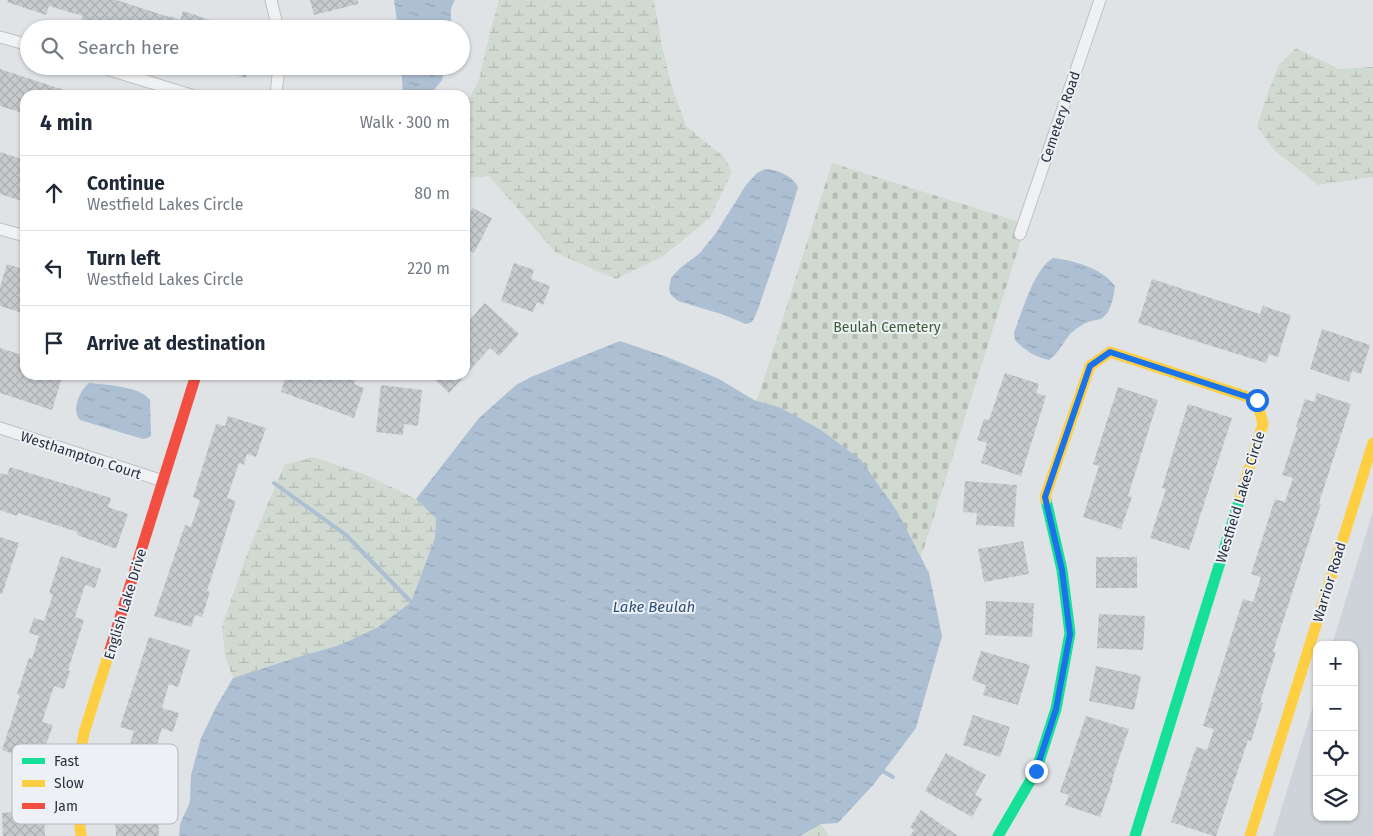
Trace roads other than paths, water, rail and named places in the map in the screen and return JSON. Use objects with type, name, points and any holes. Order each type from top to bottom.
[{"type":"street","points":[[271,0],[276,20]]},
{"type":"street","name":"Cemetery Road","points":[[1020,234],[1100,0]]},
{"type":"street","points":[[0,36],[20,42]]},
{"type":"street","points":[[126,75],[175,90]]},
{"type":"street","points":[[277,90],[278,75]]},
{"type":"street","points":[[0,229],[20,235]]},
{"type":"street","name":"Westfield Lakes Circle","points":[[998,836],[1036,771],[1056,709],[1070,634],[1062,570],[1045,497],[1090,366],[1110,352],[1257,400],[1263,424],[1135,836]]},
{"type":"street","name":"English Lake Drive","points":[[82,744],[194,380]]},
{"type":"street","name":"Westhampton Court","points":[[0,428],[163,481]]},
{"type":"street","name":"Warrior Road","points":[[1250,836],[1373,443]]},
{"type":"water","points":[[394,0],[455,0],[451,11],[451,20],[397,20]]},
{"type":"water","points":[[402,75],[443,75],[442,80],[434,90],[403,90]]},
{"type":"water","points":[[765,169],[784,174],[792,179],[798,187],[759,308],[752,322],[746,324],[678,301],[671,295],[669,289],[671,278],[681,267],[699,254],[716,233],[746,185],[757,173]]},
{"type":"water","points":[[1053,258],[1087,266],[1103,274],[1115,286],[1112,304],[1105,316],[1086,323],[1073,331],[1056,354],[1049,360],[1026,350],[1015,340],[1014,333],[1034,281],[1040,271]]},
{"type":"water","name":"Lake Beulah","points":[[620,341],[667,357],[719,379],[754,400],[781,408],[821,430],[861,460],[897,511],[929,573],[942,636],[916,728],[874,784],[838,823],[821,824],[800,836],[179,836],[180,824],[190,802],[191,775],[201,738],[233,678],[340,645],[378,627],[411,602],[435,538],[436,518],[416,499],[479,418],[516,385]]},
{"type":"water","points":[[89,383],[122,387],[145,395],[150,400],[151,436],[143,439],[80,420],[76,411],[78,400]]},
{"type":"waterway","points":[[274,483],[346,535],[411,602],[414,602]]},
{"type":"waterway","points":[[879,769],[893,777]]},
{"type":"park label","name":"Beulah Cemetery","points":[[887,327]]}]
